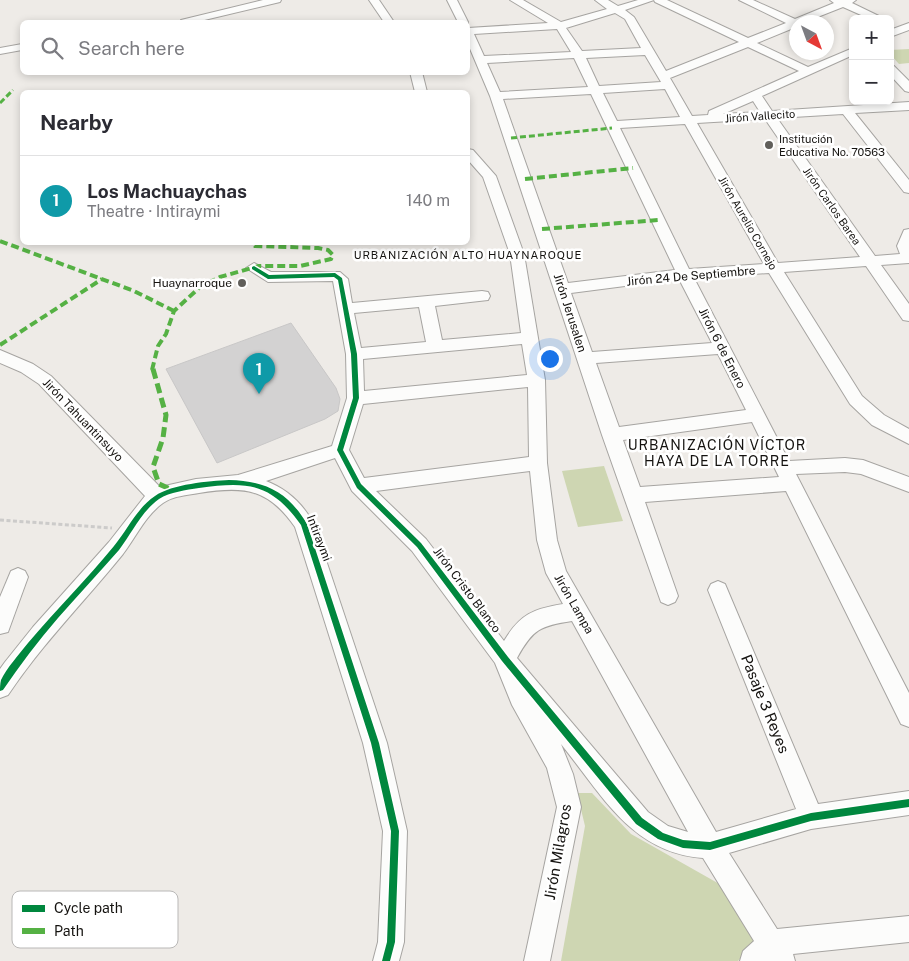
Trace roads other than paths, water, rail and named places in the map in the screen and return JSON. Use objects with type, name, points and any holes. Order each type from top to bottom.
[{"type":"street","points":[[193,20],[276,0]]},
{"type":"street","points":[[374,0],[388,20]]},
{"type":"street","points":[[452,0],[462,20]]},
{"type":"street","name":"Jirón 6 de Enero","points":[[515,0],[560,26],[579,56],[684,274],[909,716]]},
{"type":"street","name":"Jirón Aurelio Cornejo","points":[[600,0],[629,17],[647,51],[694,121],[774,268],[856,400],[878,420],[909,437]]},
{"type":"street","points":[[470,31],[560,26],[649,0]]},
{"type":"street","points":[[659,0],[808,71]]},
{"type":"street","points":[[744,0],[789,20]]},
{"type":"street","points":[[813,15],[842,1],[872,15]]},
{"type":"street","points":[[894,24],[907,28]]},
{"type":"street","points":[[496,96],[597,90],[666,81],[789,26]]},
{"type":"street","points":[[894,33],[907,28]]},
{"type":"street","name":"Jirón Jerusalen","points":[[470,35],[496,96],[668,596]]},
{"type":"street","points":[[0,51],[20,47]]},
{"type":"street","points":[[481,60],[647,51]]},
{"type":"street","points":[[694,121],[849,53]]},
{"type":"street","points":[[894,67],[909,88]]},
{"type":"street","points":[[417,75],[420,90]]},
{"type":"street","name":"Jirón Carlos Barea","points":[[756,95],[768,115],[909,316]]},
{"type":"street","name":"Jirón Vallecito","points":[[611,125],[909,106]]},
{"type":"street","points":[[846,110],[909,189]]},
{"type":"street","name":"Jirón Lampa","points":[[470,155],[489,176],[517,254],[536,380],[538,463],[547,540],[556,573],[710,846],[769,955]]},
{"type":"street","points":[[909,233],[904,246],[909,258]]},
{"type":"street","name":"Jirón 24 De Septiembre","points":[[563,289],[684,274],[909,258]]},
{"type":"street","points":[[242,481],[340,450],[356,398],[354,354],[340,279],[335,276],[268,277],[254,268]]},
{"type":"street","points":[[346,309],[482,296]]},
{"type":"street","points":[[426,302],[436,346]]},
{"type":"street","points":[[354,354],[529,338]]},
{"type":"street","points":[[585,358],[723,348]]},
{"type":"street","name":"Jirón Tahuantinsuyo","points":[[0,356],[27,368],[45,380],[157,497]]},
{"type":"street","points":[[356,398],[536,380]]},
{"type":"street","points":[[611,434],[757,416]]},
{"type":"street","name":"Jirón Cristo Blanco","points":[[340,450],[359,486],[419,545],[505,659],[639,821],[661,836],[683,844],[710,846]]},
{"type":"street","points":[[359,486],[538,463]]},
{"type":"street","points":[[633,495],[787,475],[845,465],[863,467],[909,485]]},
{"type":"street","name":"Intiraymi","points":[[0,688],[44,629],[118,546],[138,515],[157,497],[172,490],[242,481],[275,492],[293,506],[304,524],[375,743],[395,831],[391,942],[386,961]]},
{"type":"street","points":[[0,625],[18,577]]},
{"type":"street","name":"Pasaje 3 Reyes","points":[[718,590],[811,817]]},
{"type":"street","points":[[505,659],[521,630],[535,618],[578,611]]},
{"type":"street","name":"Jirón Milagros","points":[[505,659],[513,688],[554,754],[566,783],[569,807],[537,961]]},
{"type":"street","points":[[710,846],[811,817],[909,803]]},
{"type":"street","points":[[769,955],[909,929]]},
{"type":"place","name":"Institución Educativa No. 70563","points":[[769,145]]},
{"type":"place","name":"Huaynarroque","points":[[242,283]]},
{"type":"place","name":"Los Machuaychas","points":[[259,394]]},
{"type":"district","name":"URBANIZACIÓN ALTO HUAYNAROQUE","points":[[468,255]]},
{"type":"district","name":"URBANIZACIÓN VÍCTOR HAYA DE LA TORRE","points":[[717,454]]}]
